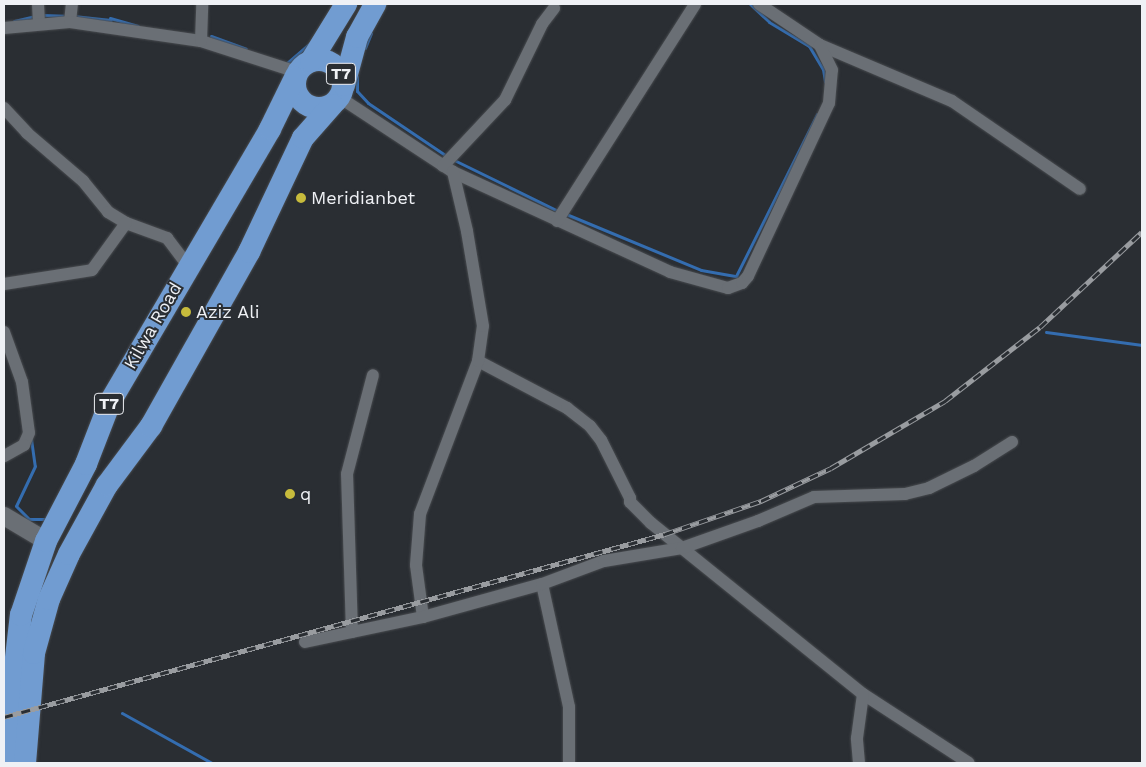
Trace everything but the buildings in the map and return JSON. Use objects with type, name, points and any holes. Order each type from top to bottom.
[{"type":"highway","name":"Kilwa Road","points":[[4,761],[21,615],[46,541],[86,464],[110,402],[270,128],[301,70],[346,4]]},
{"type":"highway","name":"T7","points":[[24,763],[34,654],[49,599],[69,554],[107,485],[151,426],[249,252],[303,138],[338,96],[357,37],[375,4]]},
{"type":"highway","name":"T7","points":[[326,60],[334,64],[339,70],[338,96],[316,108],[306,104],[296,94],[301,70],[326,60]]},
{"type":"street","points":[[38,4],[39,24]]},
{"type":"street","points":[[70,22],[72,4]]},
{"type":"street","points":[[201,42],[202,4]]},
{"type":"street","points":[[557,221],[695,4]]},
{"type":"street","points":[[759,4],[820,45],[952,101],[1080,189]]},
{"type":"street","points":[[448,169],[505,100],[542,24],[554,8]]},
{"type":"street","points":[[4,28],[70,22],[201,42],[301,70]]},
{"type":"street","points":[[338,96],[448,169],[670,272],[728,288],[742,283],[829,103],[832,70],[820,45]]},
{"type":"street","points":[[4,108],[27,133],[83,180],[108,212],[126,223],[167,238],[188,266]]},
{"type":"street","points":[[423,617],[416,565],[420,514],[478,361],[483,326],[482,306],[448,169]]},
{"type":"street","points":[[4,284],[92,270],[126,223]]},
{"type":"street","points":[[4,332],[22,382],[29,433],[24,445],[4,456]]},
{"type":"street","points":[[478,361],[567,408],[590,426],[601,440],[630,498],[630,502],[682,548],[863,694],[969,763]]},
{"type":"street","points":[[352,632],[347,474],[373,375]]},
{"type":"street","points":[[305,642],[423,617],[542,584],[604,561],[682,548],[758,521],[814,497],[905,494],[929,488],[974,466],[1012,442]]},
{"type":"street","points":[[4,516],[46,541]]},
{"type":"street","points":[[542,584],[569,707],[569,763]]},
{"type":"street","points":[[859,763],[857,738],[863,694]]},
{"type":"waterway","points":[[750,4],[769,22],[809,46],[823,69],[825,82]]},
{"type":"waterway","points":[[41,15],[64,16]]},
{"type":"waterway","points":[[14,21],[35,16]]},
{"type":"waterway","points":[[73,16],[111,20]]},
{"type":"waterway","points":[[110,18],[138,26]]},
{"type":"waterway","points":[[365,48],[371,33]]},
{"type":"waterway","points":[[211,36],[246,49]]},
{"type":"waterway","points":[[287,63],[310,43]]},
{"type":"waterway","points":[[357,76],[357,91],[368,103],[448,157]]},
{"type":"waterway","points":[[566,214],[701,270],[736,276],[817,114]]},
{"type":"waterway","points":[[454,160],[558,211]]},
{"type":"waterway","points":[[1046,332],[1142,345]]},
{"type":"waterway","points":[[31,439],[35,466],[16,506],[29,519],[48,519]]},
{"type":"waterway","points":[[122,713],[212,763]]},
{"type":"railway","points":[[4,717],[665,534],[761,501],[831,468],[945,401],[1040,327],[1142,232]]},
{"type":"place","name":"Meridianbet","points":[[301,198]]},
{"type":"place","name":"Aziz Ali","points":[[186,312]]},
{"type":"place","name":"q","points":[[290,494]]}]
